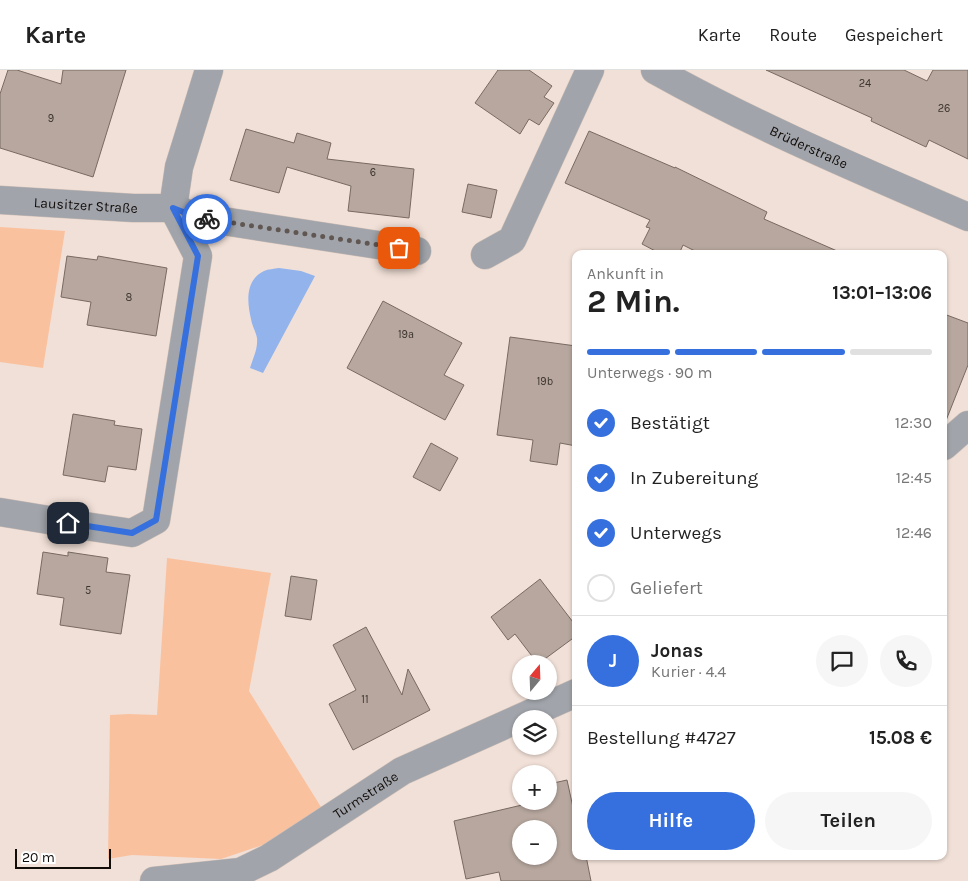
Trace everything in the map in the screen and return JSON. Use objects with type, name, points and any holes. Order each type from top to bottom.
[{"type":"street","points":[[0,512],[132,533],[156,520],[198,256],[173,208],[179,168],[209,70]]},
{"type":"street","points":[[486,256],[512,240],[590,70]]},
{"type":"street","name":"Brüderstraße","points":[[654,70],[747,118],[968,216]]},
{"type":"street","name":"Lausitzer Straße","points":[[0,200],[133,208],[173,208],[196,217],[417,251]]},
{"type":"street","points":[[947,443],[968,425]]},
{"type":"street","name":"Turmstraße","points":[[154,881],[240,872],[269,858],[402,771],[572,695]]},
{"type":"shaded area","points":[[0,227],[65,231],[43,368],[0,362]]},
{"type":"shaded area","points":[[167,558],[271,573],[249,691],[321,807],[263,845],[221,859],[132,855],[108,859],[110,715],[157,715]]},
{"type":"water","points":[[279,268],[301,271],[315,276],[263,373],[250,368],[257,342],[250,312],[249,292],[253,280],[258,275],[266,270]]},
{"type":"building","points":[[8,70],[17,70],[61,84],[63,70],[126,70],[93,177],[0,148],[0,94]]},
{"type":"building","points":[[498,70],[529,70],[552,86],[544,97],[554,103],[539,125],[529,119],[520,134],[475,103]]},
{"type":"building","points":[[766,70],[904,70],[927,81],[933,70],[968,70],[968,159],[929,140],[926,147],[871,121],[872,118]]},
{"type":"building","points":[[246,129],[294,143],[297,133],[331,143],[327,159],[414,169],[409,218],[348,211],[351,186],[287,167],[279,193],[230,180]]},
{"type":"building","points":[[589,131],[675,167],[767,212],[764,219],[835,250],[693,250],[683,245],[681,250],[653,250],[642,244],[650,228],[646,227],[650,220],[565,183]]},
{"type":"building","points":[[468,184],[497,190],[491,218],[462,212]]},
{"type":"building","points":[[67,256],[97,260],[98,256],[167,268],[156,336],[87,325],[91,302],[61,297]]},
{"type":"building","points":[[383,301],[462,343],[444,375],[464,385],[445,420],[347,368]]},
{"type":"building","points":[[947,315],[968,323],[968,365],[947,418]]},
{"type":"building","points":[[510,337],[572,345],[572,445],[560,443],[557,465],[530,461],[533,440],[497,435]]},
{"type":"building","points":[[73,414],[115,421],[114,425],[142,429],[136,470],[108,466],[105,482],[63,475]]},
{"type":"building","points":[[431,443],[458,458],[440,491],[413,477]]},
{"type":"building","points":[[43,552],[68,556],[68,552],[108,558],[106,572],[130,575],[121,634],[60,625],[64,598],[37,594]]},
{"type":"building","points":[[291,576],[317,580],[311,620],[285,616]]},
{"type":"building","points":[[540,579],[572,621],[572,639],[550,655],[531,655],[515,634],[508,640],[491,617]]},
{"type":"building","points":[[366,627],[402,695],[408,669],[430,710],[353,750],[329,704],[356,690],[333,645]]},
{"type":"building","points":[[567,780],[572,803],[572,860],[587,860],[591,881],[501,881],[499,872],[466,879],[454,821],[512,807],[512,810],[557,810],[557,782]]},
{"type":"way so far","points":[[207,219],[399,248]]},
{"type":"route","points":[[68,523],[132,533],[156,520],[198,256],[173,208],[207,219]]}]
